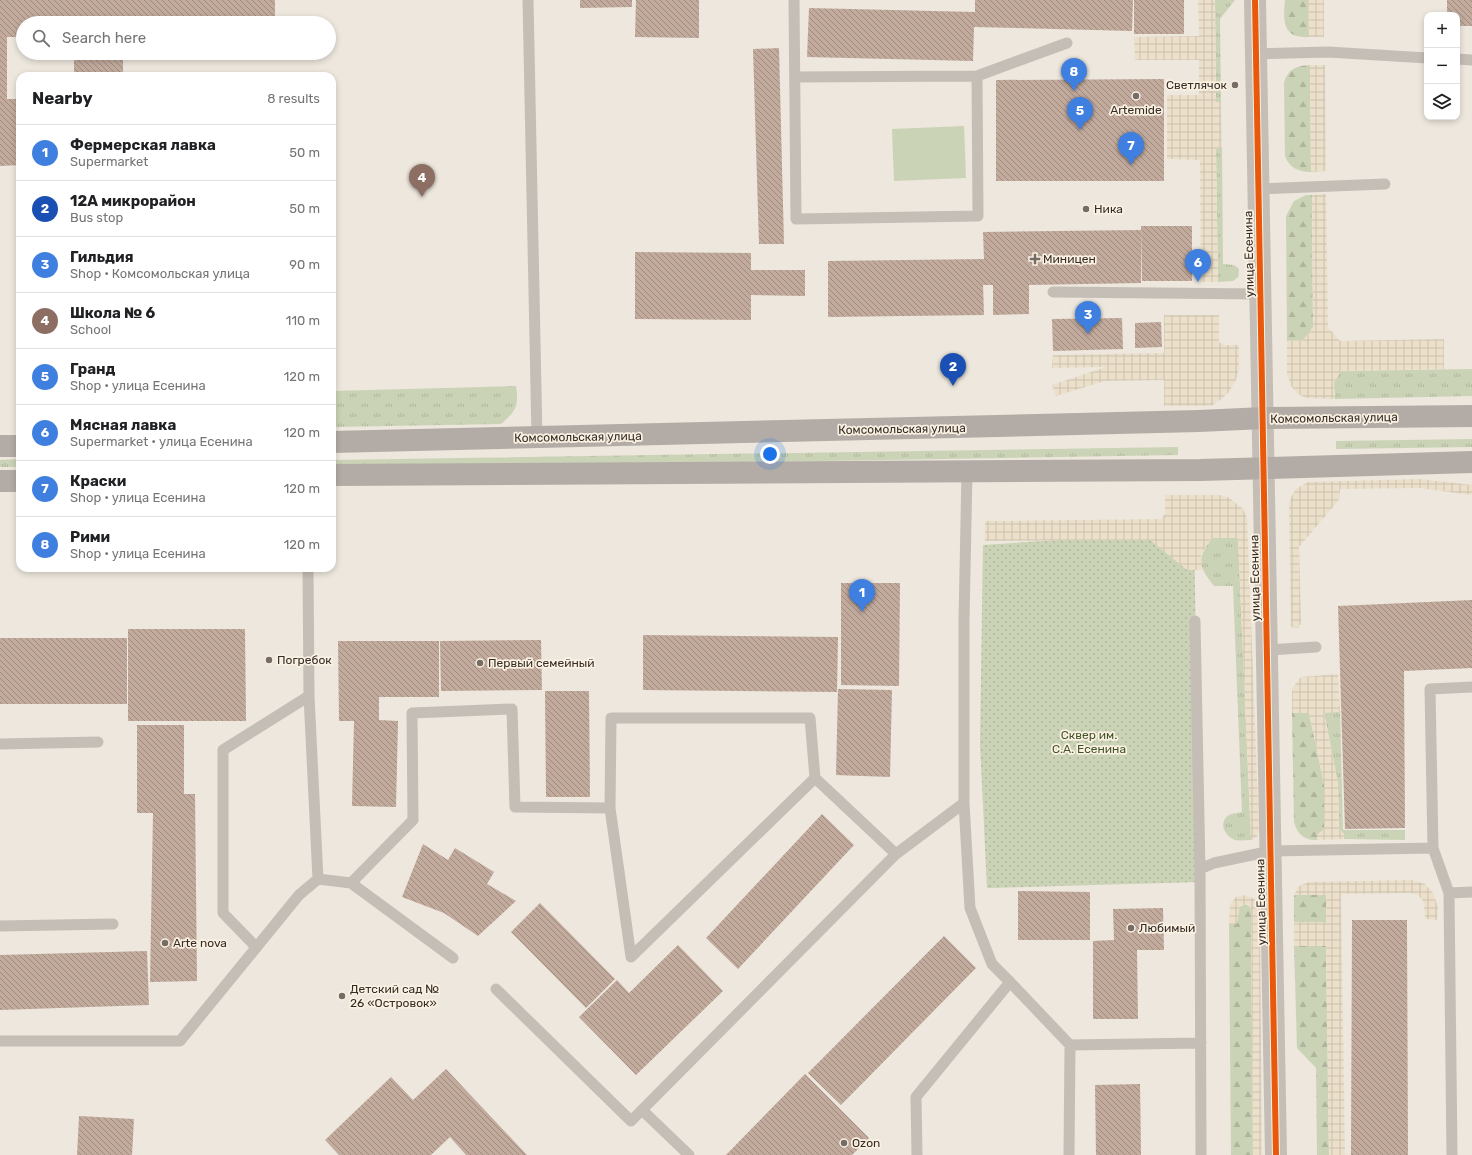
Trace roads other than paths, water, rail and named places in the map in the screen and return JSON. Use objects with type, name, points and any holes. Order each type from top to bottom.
[{"type":"main road","name":"Комсомольская улица","points":[[336,442],[1199,422],[1264,418],[1472,416]]},
{"type":"main road","points":[[0,446],[16,446]]},
{"type":"main road","points":[[336,475],[1264,469],[1472,462]]},
{"type":"main road","points":[[0,482],[16,481]]},
{"type":"street","name":"улица Есенина","points":[[1255,0],[1264,418],[1276,1155]]},
{"type":"lane","points":[[528,0],[537,438]]},
{"type":"lane","points":[[794,0],[796,219],[978,216],[977,76]]},
{"type":"lane","points":[[795,77],[977,76],[1067,44]]},
{"type":"lane","points":[[1256,54],[1328,52],[1424,58]]},
{"type":"lane","points":[[1460,59],[1472,60]]},
{"type":"lane","points":[[1259,188],[1385,184]]},
{"type":"lane","points":[[1053,292],[1261,294]]},
{"type":"lane","points":[[967,472],[964,620],[964,803],[970,908],[992,964],[1070,1045],[1069,1155]]},
{"type":"lane","points":[[308,572],[309,696],[318,879]]},
{"type":"lane","points":[[1195,621],[1200,869],[1201,1155]]},
{"type":"lane","points":[[1268,650],[1316,647]]},
{"type":"lane","points":[[1452,1155],[1449,893],[1433,848],[1430,689],[1472,687]]},
{"type":"lane","points":[[256,948],[223,914],[223,750],[309,696]]},
{"type":"lane","points":[[351,883],[413,820],[412,713],[512,709],[515,807],[610,808]]},
{"type":"lane","points":[[815,778],[631,957],[610,808],[611,718],[810,718],[815,778],[896,854]]},
{"type":"lane","points":[[0,744],[98,742]]},
{"type":"lane","points":[[496,989],[631,1121],[896,854],[964,803]]},
{"type":"lane","points":[[1200,869],[1214,863],[1271,851],[1433,848]]},
{"type":"lane","points":[[0,1041],[180,1041],[299,895],[318,879],[351,883],[453,958]]},
{"type":"lane","points":[[1449,893],[1472,892]]},
{"type":"lane","points":[[0,926],[113,924]]},
{"type":"lane","points":[[918,1155],[916,1097],[1010,982]]},
{"type":"lane","points":[[1070,1045],[1200,1043]]},
{"type":"lane","points":[[642,1110],[689,1155]]},
{"type":"place","name":"Светлячок","points":[[1235,85]]},
{"type":"place","name":"Рими","points":[[1074,91]]},
{"type":"place","name":"Artemide","points":[[1136,96]]},
{"type":"place","name":"Гранд","points":[[1080,130]]},
{"type":"place","name":"Краски","points":[[1131,165]]},
{"type":"place","name":"Школа № 6","points":[[422,197]]},
{"type":"place","name":"Ника","points":[[1086,209]]},
{"type":"place","name":"Миницен","points":[[1035,259]]},
{"type":"place","name":"Мясная лавка","points":[[1198,282]]},
{"type":"place","name":"Гильдия","points":[[1088,334]]},
{"type":"place","name":"12А микрорайон","points":[[953,386]]},
{"type":"place","name":"Фермерская лавка","points":[[862,612]]},
{"type":"place","name":"Погребок","points":[[269,660]]},
{"type":"place","name":"Первый семейный","points":[[480,663]]},
{"type":"place","name":"Любимый","points":[[1131,928]]},
{"type":"place","name":"Arte nova","points":[[165,943]]},
{"type":"place","name":"Детский сад № 26 «Островок»","points":[[342,996]]},
{"type":"place","name":"Ozon","points":[[844,1143]]},
{"type":"park label","name":"Сквер им. С.А. Есенина","points":[[1089,742]]}]
